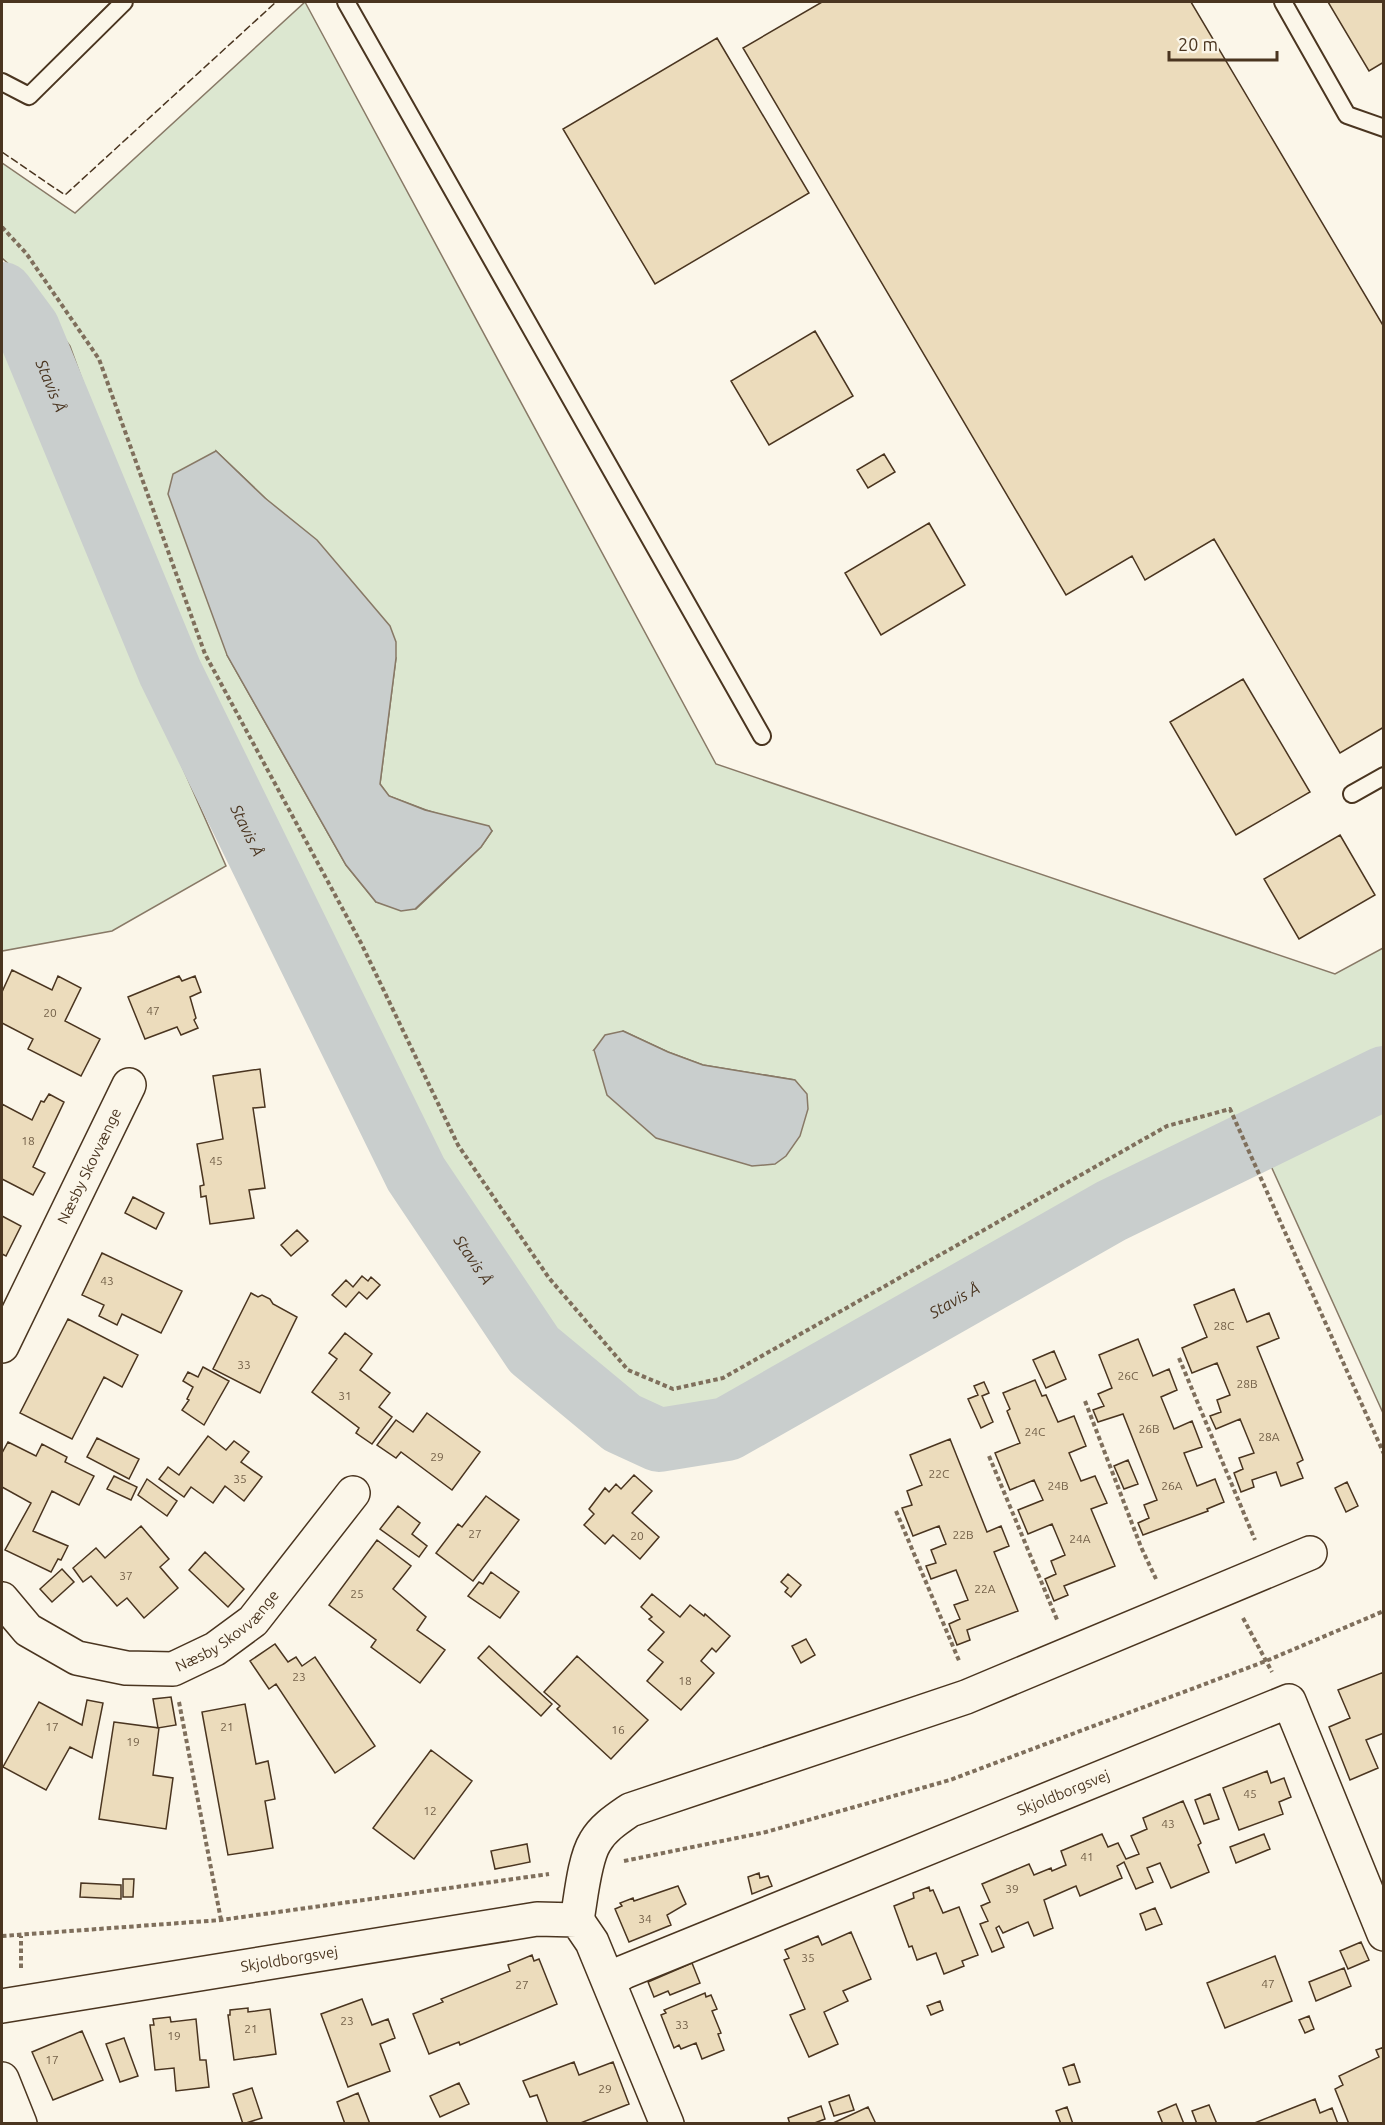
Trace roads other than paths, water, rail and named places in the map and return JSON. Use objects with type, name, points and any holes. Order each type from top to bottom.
[{"type":"street","name":"Næsby Skovvænge","points":[[2,1346],[129,1085]]},
{"type":"street","name":"Næsby Skovvænge","points":[[2,1599],[28,1630],[77,1658],[126,1668],[173,1669],[215,1648],[253,1621],[353,1493]]},
{"type":"street","points":[[668,2124],[592,1942],[576,1920],[585,1880],[585,1869],[595,1842],[609,1825],[630,1810],[973,1694],[1310,1553]]},
{"type":"street","name":"Skjoldborgsvej","points":[[609,1981],[624,1972],[1289,1701],[1383,1932]]},
{"type":"street","name":"Skjoldborgsvej","points":[[2,2006],[537,1919],[576,1920]]},
{"type":"street","points":[[2,2079],[20,2124]]},
{"type":"lane","points":[[2,82],[29,96],[124,2]]},
{"type":"lane","points":[[346,2],[762,736]]},
{"type":"lane","points":[[1283,2],[1347,115],[1383,128]]},
{"type":"lane","points":[[1352,794],[1383,776]]},
{"type":"waterway","name":"Stavis Å","points":[[2,294],[28,329],[170,672],[416,1174],[534,1350],[622,1423],[659,1440],[727,1429],[1111,1211],[1384,1078]]}]
